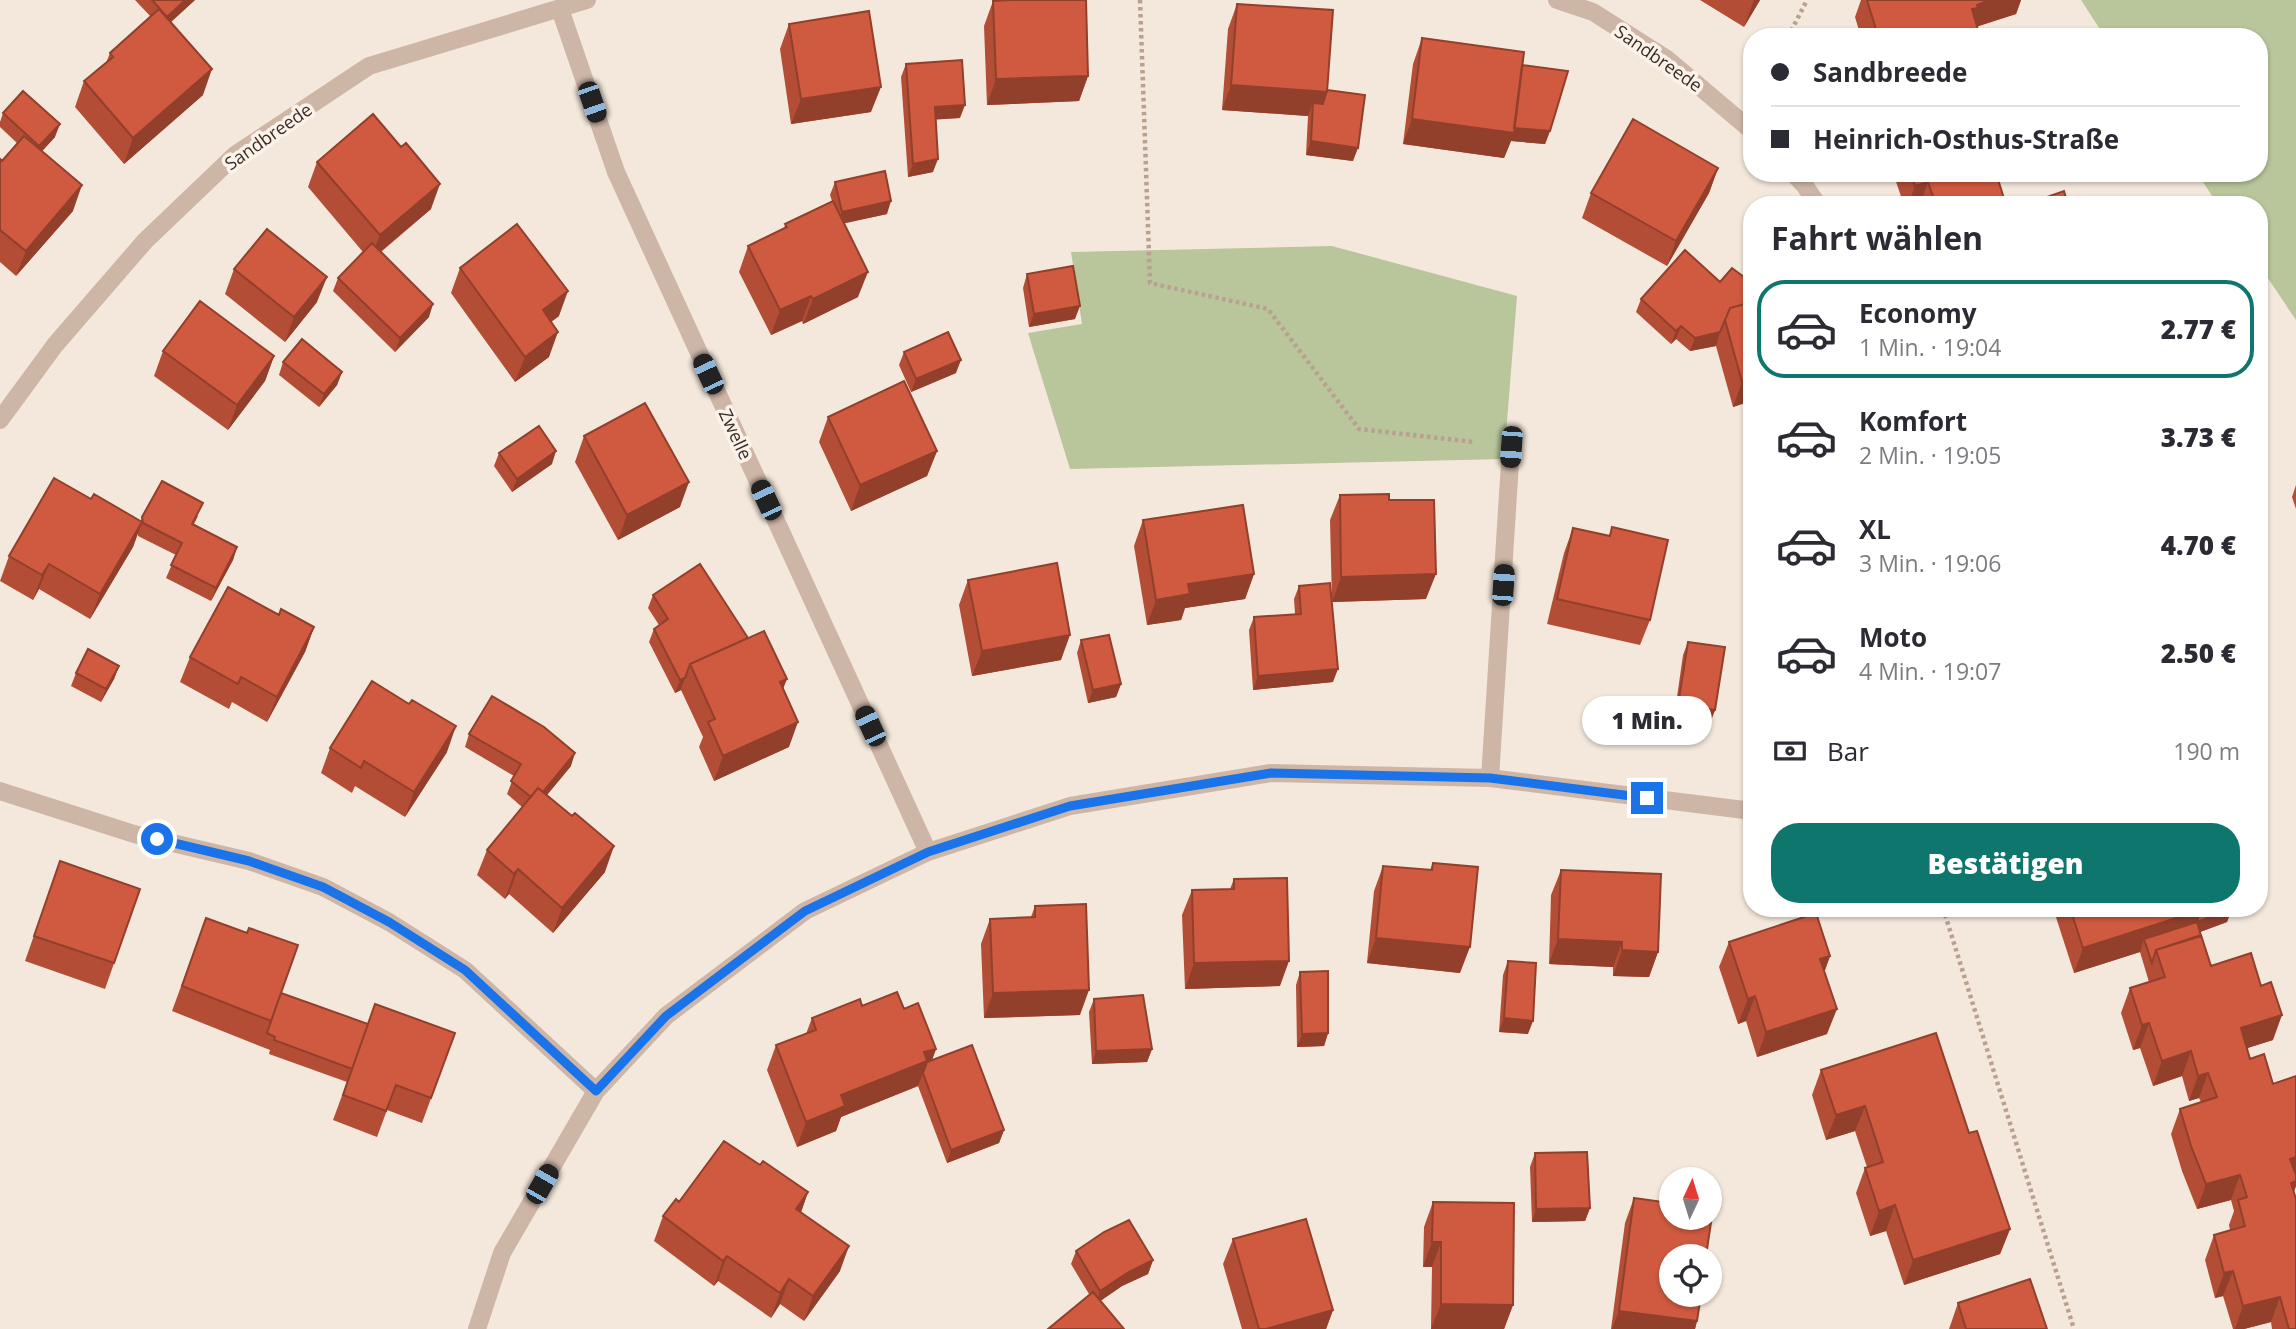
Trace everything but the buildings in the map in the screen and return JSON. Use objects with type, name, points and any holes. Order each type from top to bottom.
[{"type":"street","name":"Sandbreede","points":[[0,420],[55,345],[145,240],[235,155],[369,66],[587,0]]},
{"type":"street","name":"Sandbreede","points":[[1557,0],[1592,12],[1667,59],[1743,123]]},
{"type":"street","name":"Zwelle","points":[[560,9],[616,172],[928,852]]},
{"type":"street","points":[[1801,182],[1812,196]]},
{"type":"street","points":[[1490,778],[1511,447]]},
{"type":"street","points":[[477,1329],[502,1253],[596,1091],[666,1016],[805,911],[928,852],[1070,806],[1271,773],[1490,778],[1743,810]]},
{"type":"street","points":[[0,791],[134,834],[249,861],[323,887],[389,922],[465,970],[596,1091]]},
{"type":"path","points":[[1140,0],[1150,283],[1268,309],[1359,429],[1511,447]]},
{"type":"path","points":[[1793,28],[1808,0]]},
{"type":"path","points":[[1946,917],[2074,1329]]},
{"type":"green space","points":[[2081,0],[2296,0],[2296,320],[2268,278],[2268,196],[2212,196],[2203,182],[2268,182],[2268,28],[2099,28]]},
{"type":"green space","points":[[1332,246],[1517,296],[1504,459],[1070,469],[1028,333],[1082,324],[1071,252]]},
{"type":"route","points":[[157,839],[249,861],[323,887],[389,922],[465,970],[596,1091],[666,1016],[805,911],[928,852],[1070,806],[1271,773],[1490,778],[1647,798]]}]
